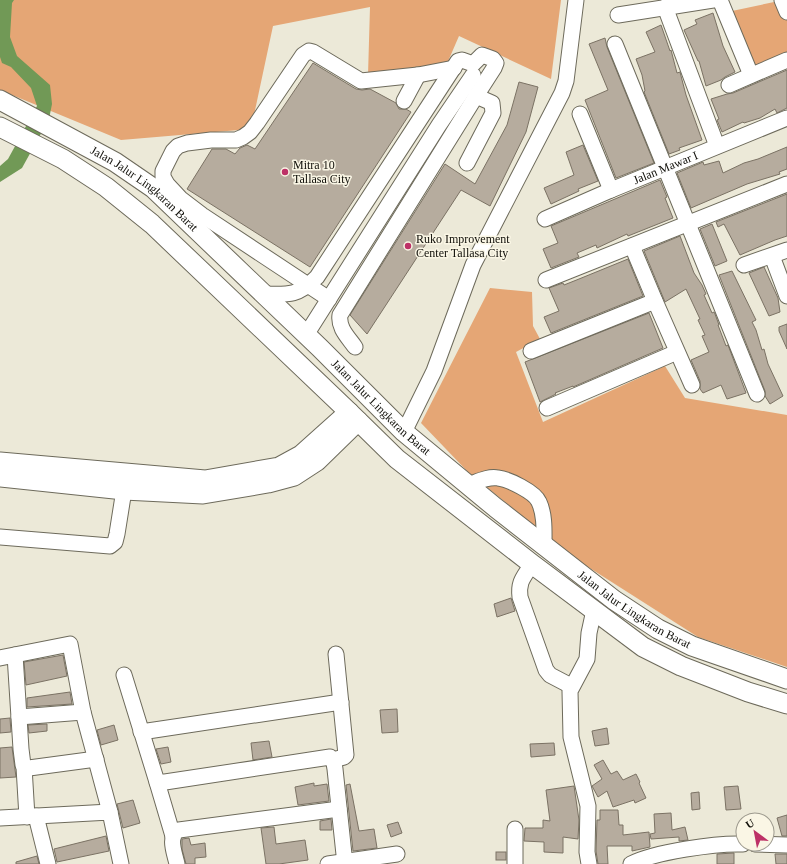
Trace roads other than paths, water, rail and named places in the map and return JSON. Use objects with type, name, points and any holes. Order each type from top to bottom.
[{"type":"main road","name":"Jalan Jalur Lingkaran Barat","points":[[4,103],[115,162],[153,188],[306,335],[404,432],[468,485],[614,600],[658,629],[692,646],[787,679]]},
{"type":"main road","name":"Jalan Jalur Lingkaran Barat","points":[[0,127],[63,159],[106,187],[152,224],[354,416],[397,459],[532,564],[643,647],[681,666],[748,692],[787,704]]},
{"type":"main road","points":[[263,331],[281,311]]},
{"type":"main road","points":[[0,462],[204,480],[279,467],[301,455],[354,416]]},
{"type":"main road","points":[[0,477],[124,490],[203,494],[268,483],[294,476],[317,461],[354,416]]},
{"type":"street","points":[[404,432],[434,371],[473,264],[562,93],[566,81],[576,0]]},
{"type":"street","points":[[618,15],[713,0]]},
{"type":"street","points":[[720,0],[751,75]]},
{"type":"street","points":[[782,0],[787,12]]},
{"type":"street","points":[[665,7],[717,146]]},
{"type":"street","points":[[615,44],[757,394]]},
{"type":"street","points":[[329,299],[202,215],[181,199],[167,184],[163,177],[163,171],[173,151],[178,146],[186,143],[211,140],[236,140],[250,132],[306,52],[313,52],[361,81],[418,75],[454,68]]},
{"type":"street","points":[[263,294],[289,294],[301,291],[318,277],[458,61],[462,60],[477,74],[476,96],[340,315],[339,322],[342,329],[355,347]]},
{"type":"street","points":[[728,85],[787,60]]},
{"type":"street","points":[[306,335],[439,125],[477,74]]},
{"type":"street","points":[[404,101],[418,75]]},
{"type":"street","points":[[467,164],[493,113],[492,103],[476,96]]},
{"type":"street","points":[[580,114],[611,190]]},
{"type":"street","name":"Jalan Mawar I","points":[[545,219],[611,190],[787,118]]},
{"type":"street","points":[[439,125],[452,134]]},
{"type":"street","points":[[410,170],[424,179]]},
{"type":"street","points":[[546,280],[787,184]]},
{"type":"street","points":[[384,211],[398,221]]},
{"type":"street","points":[[632,246],[692,385]]},
{"type":"street","points":[[744,265],[787,250]]},
{"type":"street","points":[[357,254],[372,264]]},
{"type":"street","points":[[772,256],[787,296]]},
{"type":"street","points":[[531,351],[655,301]]},
{"type":"street","points":[[547,408],[677,352]]},
{"type":"street","points":[[468,485],[487,478],[497,477],[523,487],[539,501],[543,521],[544,545]]},
{"type":"street","points":[[0,537],[110,546],[115,542],[124,490]]},
{"type":"street","points":[[532,564],[520,581],[520,597],[546,670],[550,675],[571,686]]},
{"type":"street","points":[[589,864],[587,852],[588,806],[571,737],[570,690],[587,659],[589,633],[594,610]]},
{"type":"street","points":[[0,658],[70,644],[83,712],[110,812],[121,864]]},
{"type":"street","points":[[157,782],[314,759],[330,757],[333,760],[344,757],[346,755],[336,654]]},
{"type":"street","points":[[15,655],[22,764],[24,767],[32,816],[48,864]]},
{"type":"street","points":[[124,675],[173,836],[172,840],[177,864]]},
{"type":"street","points":[[141,732],[341,702]]},
{"type":"street","points":[[19,717],[83,712]]},
{"type":"street","points":[[24,767],[29,768],[96,759]]},
{"type":"street","points":[[333,760],[344,863]]},
{"type":"street","points":[[173,836],[179,830],[339,809]]},
{"type":"street","points":[[0,818],[110,812]]},
{"type":"street","points":[[515,828],[515,864]]},
{"type":"street","points":[[631,864],[653,856],[680,858],[720,845],[735,844]]},
{"type":"street","points":[[775,845],[787,845]]},
{"type":"street","points":[[328,864],[344,863],[397,854]]},
{"type":"place","name":"Mitra 10 Tallasa City","points":[[285,172]]},
{"type":"place","name":"Ruko Improvement Center Tallasa City","points":[[408,246]]}]
